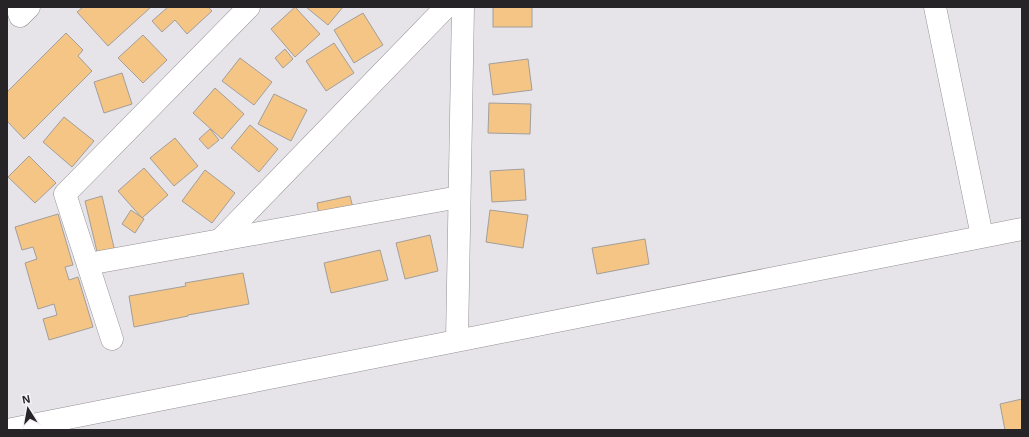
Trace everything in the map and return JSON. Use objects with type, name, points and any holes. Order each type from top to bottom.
[{"type":"street","points":[[17,7],[20,16],[29,7]]},
{"type":"street","points":[[112,339],[65,194],[249,7]]},
{"type":"street","points":[[220,240],[446,7]]},
{"type":"street","points":[[457,340],[463,7]]},
{"type":"street","points":[[935,7],[982,236]]},
{"type":"street","points":[[88,264],[459,197]]},
{"type":"street","points":[[7,430],[1022,229]]},
{"type":"building","points":[[83,7],[151,7],[108,46],[77,12]]},
{"type":"building","points":[[168,7],[208,7],[212,11],[187,34],[175,20],[162,32],[152,21]]},
{"type":"building","points":[[295,7],[320,34],[295,57],[271,29]]},
{"type":"building","points":[[306,7],[343,7],[328,25]]},
{"type":"building","points":[[493,7],[532,7],[532,27],[493,27]]},
{"type":"building","points":[[363,13],[383,45],[354,63],[334,30]]},
{"type":"building","points":[[66,33],[83,50],[78,56],[92,71],[24,139],[7,121],[7,92]]},
{"type":"building","points":[[143,35],[167,60],[143,83],[118,58]]},
{"type":"building","points":[[334,43],[354,73],[326,91],[306,61]]},
{"type":"building","points":[[285,49],[293,59],[283,68],[275,58]]},
{"type":"building","points":[[240,58],[272,82],[254,105],[222,81]]},
{"type":"building","points":[[528,59],[532,90],[493,95],[489,64]]},
{"type":"building","points":[[122,73],[132,104],[104,113],[94,82]]},
{"type":"building","points":[[215,88],[244,114],[222,139],[193,113]]},
{"type":"building","points":[[274,94],[307,110],[291,141],[258,124]]},
{"type":"building","points":[[489,103],[531,104],[530,134],[488,133]]},
{"type":"building","points":[[64,117],[94,141],[72,167],[43,142]]},
{"type":"building","points":[[250,125],[278,149],[259,172],[231,148]]},
{"type":"building","points":[[210,129],[219,140],[208,149],[199,139]]},
{"type":"building","points":[[175,138],[198,166],[174,186],[150,158]]},
{"type":"building","points":[[29,156],[56,183],[35,203],[8,177]]},
{"type":"building","points":[[144,168],[168,195],[142,218],[118,191]]},
{"type":"building","points":[[524,169],[526,200],[492,202],[490,171]]},
{"type":"building","points":[[205,170],[235,193],[212,223],[182,201]]},
{"type":"building","points":[[102,196],[115,252],[98,256],[85,201]]},
{"type":"building","points":[[350,196],[353,208],[319,215],[317,203]]},
{"type":"building","points":[[131,210],[144,219],[135,233],[122,224]]},
{"type":"building","points":[[490,210],[528,215],[523,248],[486,242]]},
{"type":"building","points":[[58,214],[73,265],[65,267],[69,280],[78,277],[93,327],[49,340],[43,319],[57,315],[54,304],[38,309],[25,263],[37,259],[33,247],[22,250],[15,227]]},
{"type":"building","points":[[430,235],[438,271],[405,279],[396,243]]},
{"type":"building","points":[[645,239],[649,264],[597,274],[592,248]]},
{"type":"building","points":[[380,250],[388,280],[331,293],[324,263]]},
{"type":"building","points":[[243,273],[249,304],[134,327],[129,296],[186,286],[185,283]]},
{"type":"building","points":[[1022,399],[1022,430],[1005,430],[1000,404]]}]
